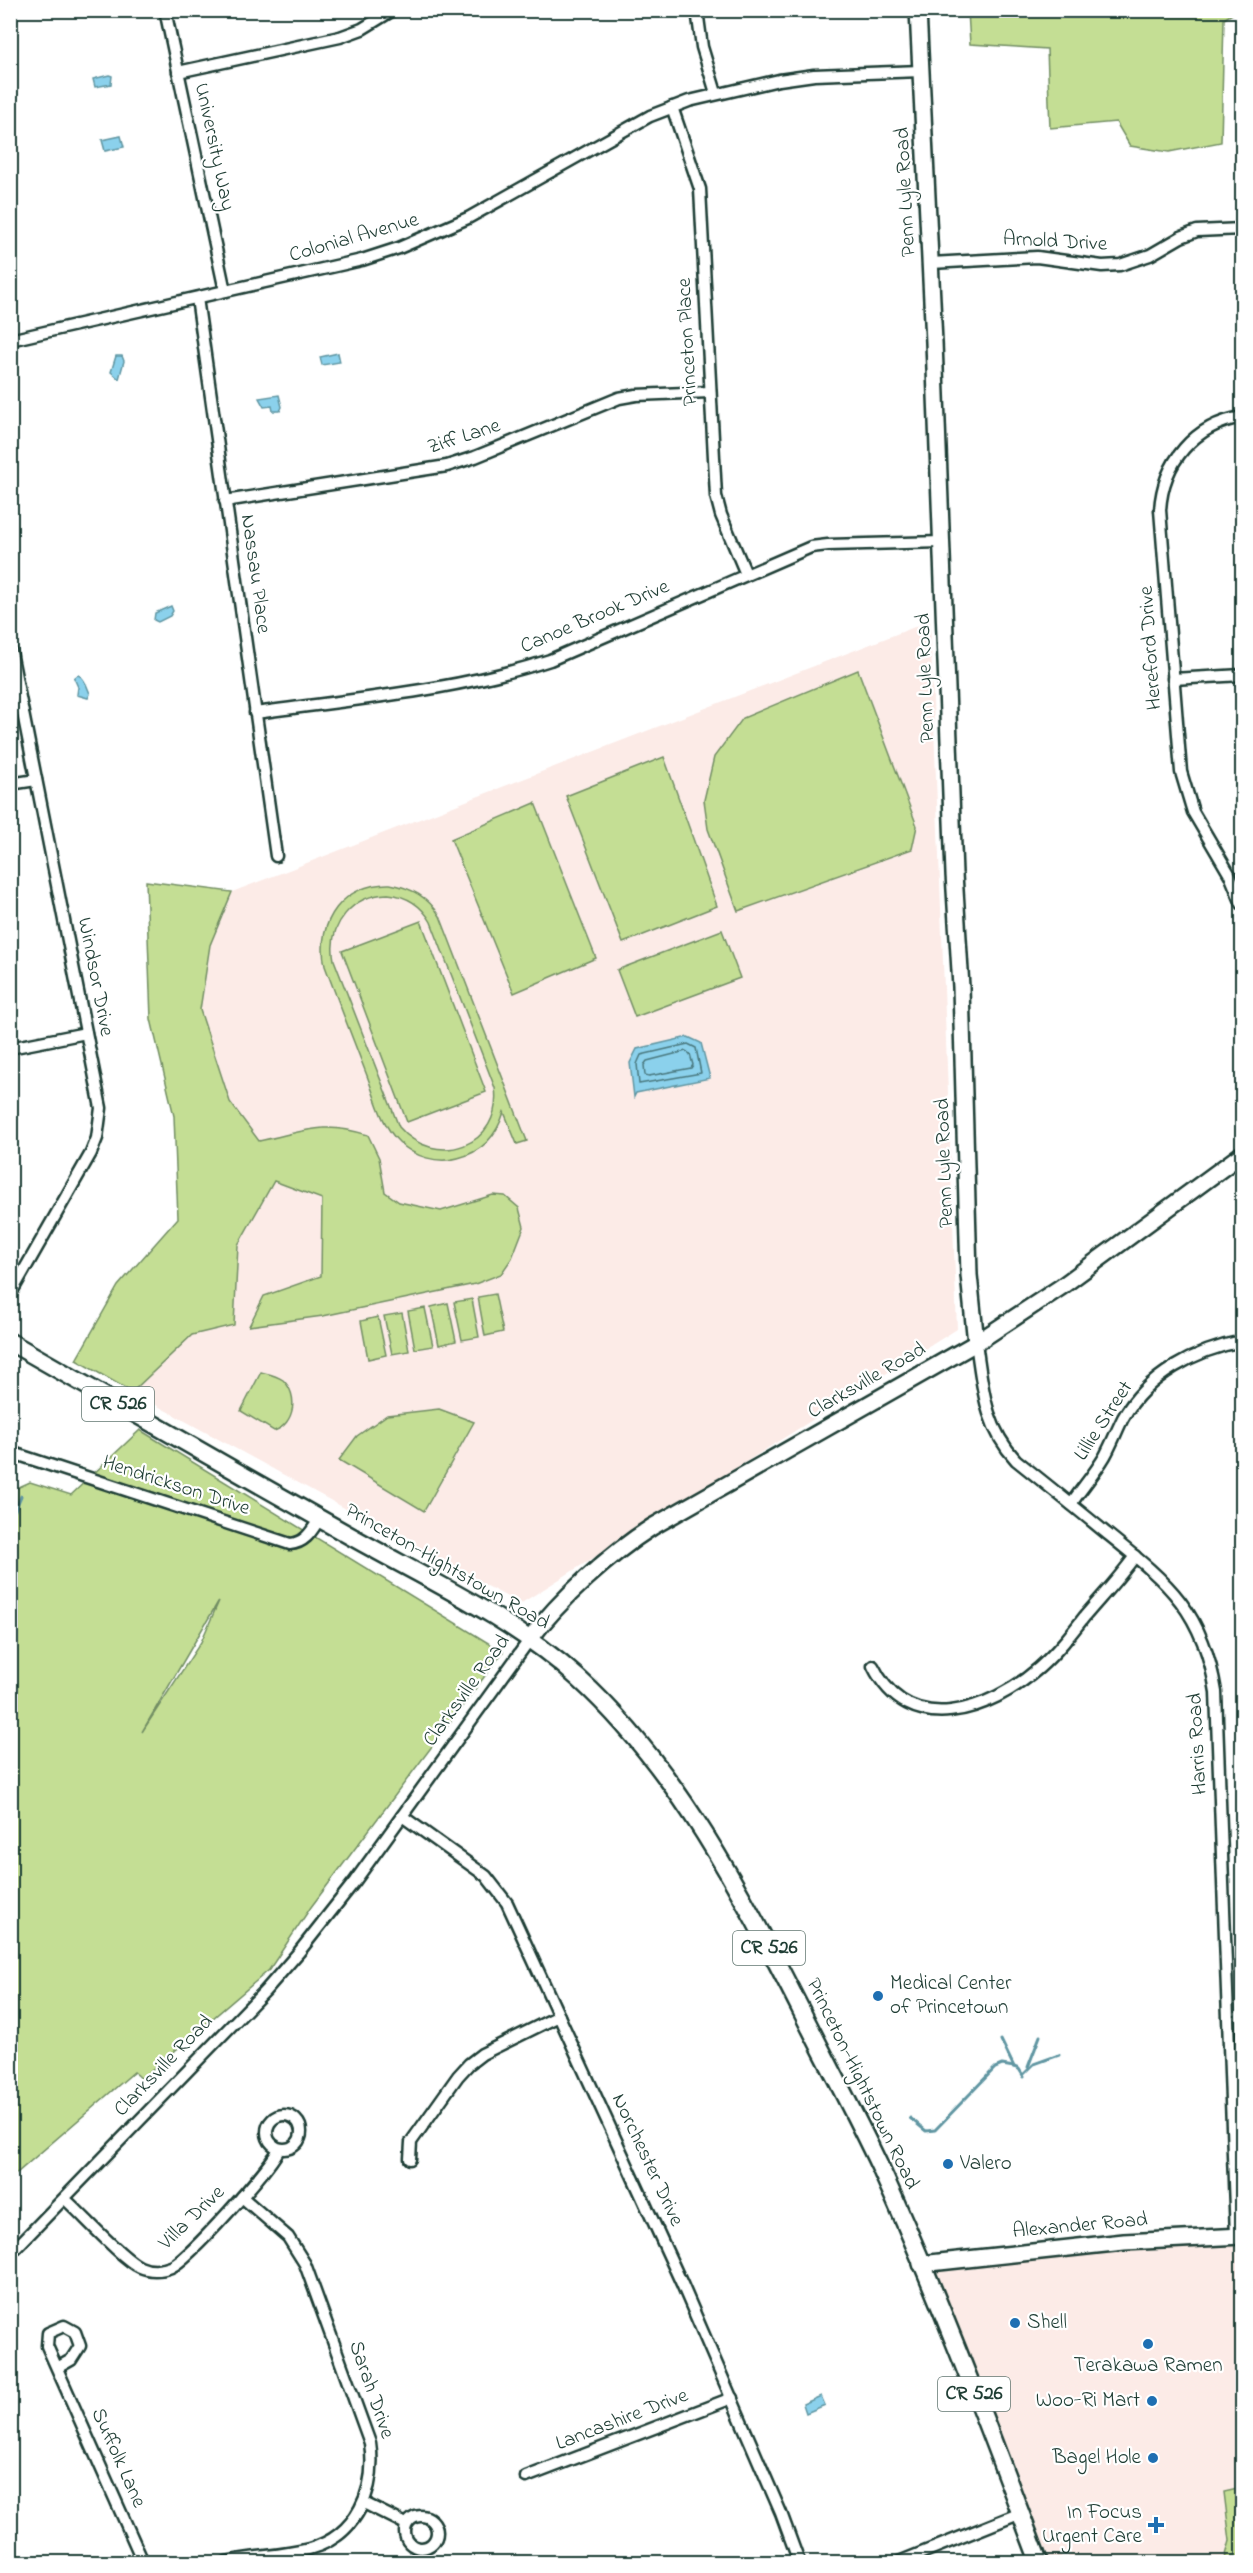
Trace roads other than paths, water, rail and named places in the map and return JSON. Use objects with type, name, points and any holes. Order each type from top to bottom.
[{"type":"main road","name":"Princeton-Hightstown Road","points":[[10,1342],[513,1626],[578,1678],[612,1711],[661,1769],[700,1827],[734,1884],[776,1961],[879,2164],[1039,2562]]},
{"type":"street","name":"University Way","points":[[165,10],[225,291]]},
{"type":"street","points":[[178,72],[340,37],[362,29],[393,10]]},
{"type":"street","points":[[697,10],[702,47],[716,93],[814,75],[921,71]]},
{"type":"street","name":"Penn Lyle Road","points":[[918,10],[931,263],[954,864],[961,987],[969,1275],[976,1343]]},
{"type":"street","name":"Colonial Avenue","points":[[10,340],[362,260],[434,234],[468,218],[650,116],[716,93]]},
{"type":"street","name":"Princeton Place","points":[[672,107],[700,189],[716,496],[721,515],[746,574]]},
{"type":"street","name":"Arnold Drive","points":[[931,263],[1037,257],[1084,264],[1120,265],[1150,255],[1181,237],[1197,231],[1242,229]]},
{"type":"street","name":"Nassau Place","points":[[197,298],[276,856]]},
{"type":"street","name":"Ziff Lane","points":[[225,501],[447,465],[475,457],[619,398],[636,395],[710,392]]},
{"type":"street","name":"Hereford Drive","points":[[1242,417],[1218,423],[1191,440],[1180,452],[1165,480],[1161,510],[1180,772],[1193,812],[1230,875],[1242,904]]},
{"type":"street","name":"Canoe Brook Drive","points":[[255,714],[465,682],[514,672],[550,660],[797,552],[828,545],[942,542]]},
{"type":"street","name":"Windsor Drive","points":[[10,647],[101,1108],[98,1138],[10,1294]]},
{"type":"street","points":[[1173,679],[1242,675]]},
{"type":"street","points":[[10,784],[36,780]]},
{"type":"street","points":[[10,1048],[86,1033]]},
{"type":"street","name":"Clarksville Road","points":[[10,2254],[265,1991],[299,1952],[402,1816],[530,1639],[609,1558],[644,1532],[976,1343],[1061,1287],[1242,1154]]},
{"type":"street","name":"Lillie Street","points":[[1071,1504],[1104,1458],[1124,1418],[1150,1386],[1187,1359],[1206,1350],[1242,1341]]},
{"type":"street","name":"Harris Road","points":[[976,1343],[985,1400],[996,1434],[1016,1460],[1157,1574],[1187,1608],[1206,1648],[1216,1692],[1239,2236]]},
{"type":"street","name":"Hendrickson Drive","points":[[10,1452],[290,1544],[299,1543],[308,1536],[320,1518]]},
{"type":"street","points":[[873,1666],[885,1686],[910,1705],[939,1713],[954,1712],[977,1704],[1018,1684],[1053,1655],[1135,1556]]},
{"type":"street","name":"Norchester Drive","points":[[402,1816],[474,1867],[498,1889],[507,1903],[732,2398],[800,2562]]},
{"type":"street","points":[[410,2159],[411,2142],[469,2064],[482,2054],[560,2016]]},
{"type":"street","name":"Villa Drive","points":[[65,2199],[132,2263],[151,2270],[161,2270],[180,2262],[274,2161],[279,2149]]},
{"type":"street","name":"Sarah Drive","points":[[226,2562],[310,2549],[326,2542],[350,2524],[364,2503],[372,2475],[370,2443],[305,2264],[288,2237],[242,2197]]},
{"type":"street","name":"Alexander Road","points":[[921,2264],[1106,2243],[1239,2236]]},
{"type":"street","name":"Suffolk Lane","points":[[57,2368],[71,2360],[80,2346],[75,2332],[64,2326],[48,2333],[47,2346],[143,2562]]},
{"type":"street","name":"Lancashire Drive","points":[[526,2477],[732,2398]]},
{"type":"street","points":[[364,2503],[406,2524]]},
{"type":"street","points":[[899,2562],[1021,2513]]},
{"type":"water","points":[[112,76],[111,84],[95,87],[93,79]]},
{"type":"water","points":[[121,136],[124,147],[105,151],[102,140]]},
{"type":"water","points":[[338,353],[340,362],[322,365],[320,357]]},
{"type":"water","points":[[116,356],[122,356],[124,361],[119,379],[111,372]]},
{"type":"water","points":[[279,395],[282,407],[280,411],[273,411],[272,406],[264,407],[259,398]]},
{"type":"water","points":[[171,606],[173,611],[170,616],[158,622],[154,620],[155,613]]},
{"type":"water","points":[[78,675],[83,678],[87,686],[90,694],[88,698],[77,695],[78,687],[74,678]]},
{"type":"water","points":[[688,1037],[701,1043],[710,1078],[636,1093],[634,1097],[630,1063],[637,1049]]},
{"type":"water","points":[[821,2396],[825,2405],[806,2413],[803,2404]]},
{"type":"waterway","points":[[10,1522],[21,1496]]},
{"type":"waterway","points":[[1028,2067],[1040,2036]]},
{"type":"waterway","points":[[1001,2040],[1014,2067],[1019,2069],[1024,2077]]},
{"type":"waterway","points":[[1024,2074],[1034,2064],[1059,2055]]},
{"type":"waterway","points":[[910,2118],[926,2131],[935,2130],[995,2068],[1002,2065],[1014,2067]]},
{"type":"place","name":"Medical Center of Princetown","points":[[878,1996]]},
{"type":"place","name":"Valero","points":[[948,2164]]},
{"type":"place","name":"Shell","points":[[1015,2323]]},
{"type":"place","name":"Terakawa Ramen","points":[[1148,2344]]},
{"type":"place","name":"Woo-Ri Mart","points":[[1152,2401]]},
{"type":"place","name":"Bagel Hole","points":[[1153,2458]]},
{"type":"place","name":"In Focus Urgent Care","points":[[1156,2525]]}]
